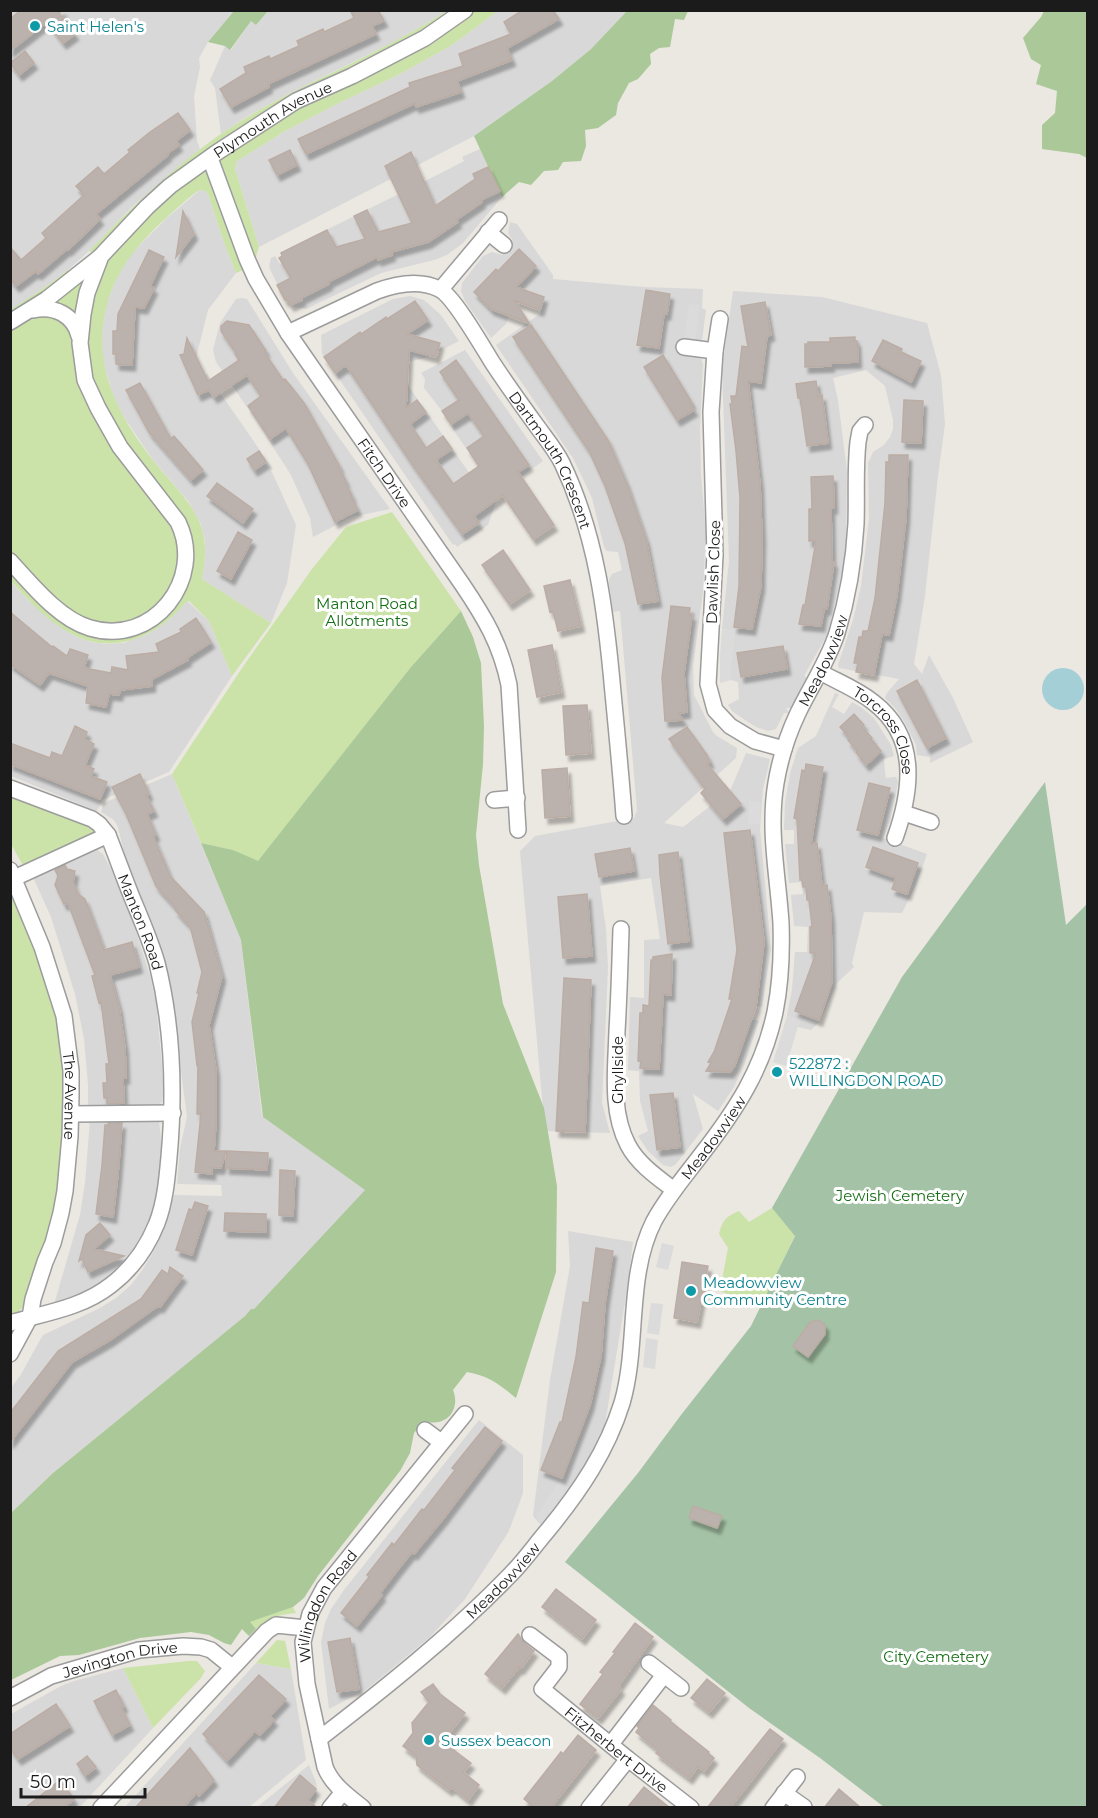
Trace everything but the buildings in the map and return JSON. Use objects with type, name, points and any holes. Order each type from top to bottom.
[{"type":"street","name":"Plymouth Avenue","points":[[10,322],[54,294],[101,256],[170,186],[210,158],[296,101],[352,76],[425,38],[465,10]]},
{"type":"street","name":"Fitch Drive","points":[[210,158],[247,259],[256,279],[288,333],[469,594],[495,637],[506,668],[509,685],[518,830]]},
{"type":"street","points":[[288,333],[391,286],[420,284],[441,289],[499,220]]},
{"type":"street","points":[[488,232],[504,245]]},
{"type":"street","name":"Plymouth Avenue","points":[[80,343],[84,305],[101,256]]},
{"type":"street","name":"Dartmouth Crescent","points":[[441,289],[459,311],[556,453],[585,521],[603,598],[624,816]]},
{"type":"street","name":"Plymouth Avenue","points":[[10,561],[61,612],[78,624],[105,631],[130,628],[154,617],[164,608],[175,595],[183,577],[187,557],[181,528],[159,495],[129,459],[105,421],[86,380],[79,333],[75,326],[63,313],[46,308],[27,312]]},
{"type":"street","name":"Dawlish Close","points":[[720,319],[715,351],[711,447],[715,555],[709,650],[709,692],[715,710],[730,726],[755,741],[784,749]]},
{"type":"street","points":[[684,346],[715,351]]},
{"type":"street","name":"Meadowview","points":[[319,1739],[442,1638],[512,1573],[569,1504],[590,1473],[610,1436],[624,1393],[635,1297],[652,1224],[745,1093],[762,1059],[770,1036],[782,960],[772,823],[775,786],[784,749],[798,714],[837,633],[850,576],[856,520],[858,442],[860,432],[865,425]]},
{"type":"street","name":"Torcross Close","points":[[820,672],[868,698],[884,712],[895,727],[904,746],[909,782],[904,813],[896,838]]},
{"type":"street","points":[[10,788],[89,817],[108,835],[12,876]]},
{"type":"street","points":[[494,800],[517,798]]},
{"type":"street","points":[[904,813],[931,822]]},
{"type":"street","name":"Manton Road","points":[[30,1317],[53,1313],[93,1297],[122,1276],[142,1253],[157,1224],[163,1202],[173,1113],[171,1040],[157,963],[148,934],[108,835]]},
{"type":"street","name":"The Avenue","points":[[10,1354],[30,1317],[33,1299],[61,1213],[71,1114],[71,1071],[64,1016],[42,947],[12,876]]},
{"type":"street","name":"Ghyllside","points":[[621,929],[616,1077],[618,1119],[631,1151],[674,1190]]},
{"type":"street","points":[[71,1114],[173,1113]]},
{"type":"street","points":[[10,1323],[30,1317]]},
{"type":"street","name":"Willingdon Road","points":[[363,1808],[330,1779],[327,1772],[307,1684],[303,1655],[306,1628],[313,1607],[324,1588],[465,1414]]},
{"type":"street","points":[[425,1430],[441,1442]]},
{"type":"street","points":[[100,1808],[271,1627],[283,1625],[306,1628]]},
{"type":"street","name":"Fitzherbert Drive","points":[[530,1635],[559,1657],[559,1667],[538,1694],[611,1744],[691,1808]]},
{"type":"street","name":"Jevington Drive","points":[[10,1698],[51,1676],[139,1650],[183,1646],[201,1647],[211,1650],[232,1666]]},
{"type":"street","points":[[649,1663],[681,1688]]},
{"type":"street","points":[[611,1744],[664,1675]]},
{"type":"street","points":[[589,1808],[628,1759]]},
{"type":"street","points":[[773,1808],[797,1777]]},
{"type":"street","points":[[330,1808],[343,1792]]},
{"type":"street","points":[[784,1793],[804,1807]]},
{"type":"shaded area","points":[[11,11],[234,11],[208,42],[199,58],[200,67],[194,96],[197,141],[200,149],[132,207],[68,270],[11,310]]},
{"type":"shaded area","points":[[268,11],[447,11],[398,40],[288,94],[221,134],[215,88],[210,80],[225,46],[231,50],[251,21],[256,25]]},
{"type":"shaded area","points":[[498,11],[627,11],[591,49],[552,81],[474,136],[259,247],[235,169],[237,161],[285,131],[400,74],[452,45]]},
{"type":"shaded area","points":[[480,149],[502,197],[463,243],[447,255],[381,273],[306,309],[290,306],[285,300],[269,267],[271,258],[275,256],[280,264],[289,258],[286,250],[447,170],[464,161],[462,157]]},
{"type":"shaded area","points":[[200,190],[208,194],[236,273],[208,310],[196,358],[273,469],[271,470],[296,525],[287,583],[271,623],[202,579],[205,541],[201,524],[188,501],[153,460],[124,417],[114,398],[103,361],[102,332],[106,306],[117,276],[132,253],[168,217]]},
{"type":"shaded area","points":[[510,222],[517,224],[553,275],[553,279],[643,287],[703,289],[702,308],[706,310],[700,356],[703,364],[700,428],[706,533],[703,591],[693,667],[694,695],[713,732],[737,748],[736,758],[664,823],[683,827],[730,791],[746,753],[770,759],[763,789],[760,829],[771,949],[762,1007],[751,1005],[747,1018],[759,1021],[734,1087],[718,1111],[693,1094],[703,1129],[676,1164],[671,1167],[663,1165],[648,1151],[638,1136],[648,1131],[640,1101],[639,1071],[628,1070],[630,997],[644,998],[644,940],[660,939],[651,878],[600,886],[608,968],[602,1103],[610,1133],[545,1131],[520,851],[535,836],[634,818],[637,810],[620,611],[613,612],[609,584],[612,574],[622,570],[618,552],[607,551],[604,547],[592,498],[573,458],[496,345],[541,313],[544,297],[538,294],[535,300],[522,300],[520,303],[514,301],[506,324],[491,338],[465,301],[461,291],[462,283],[483,256],[492,252],[502,255],[513,241],[508,233]]},
{"type":"shaded area","points":[[733,291],[822,297],[927,323],[941,375],[945,424],[925,596],[914,664],[922,674],[929,655],[953,698],[973,742],[930,763],[930,757],[917,755],[916,745],[905,723],[885,698],[899,679],[839,668],[838,665],[853,620],[861,586],[869,519],[868,463],[873,452],[884,445],[893,429],[885,386],[866,370],[833,378],[847,471],[846,556],[828,633],[804,676],[807,678],[791,708],[786,708],[789,713],[784,713],[776,729],[768,731],[756,727],[733,712],[728,705],[739,699],[738,682],[731,680],[735,631],[722,629],[729,561],[722,368]]},
{"type":"shaded area","points":[[410,296],[424,300],[440,314],[459,341],[428,357],[408,362],[408,376],[394,375],[394,384],[407,384],[491,504],[497,499],[488,525],[457,547],[453,545],[322,354],[321,335],[393,299]]},
{"type":"shaded area","points":[[236,299],[247,299],[293,373],[390,509],[352,517],[313,537],[310,518],[291,475],[216,362],[213,350],[220,323]]},
{"type":"shaded area","points":[[689,304],[700,305],[695,341],[684,340]]},
{"type":"shaded area","points":[[465,350],[543,461],[495,495],[442,411],[424,388],[425,379],[421,373]]},
{"type":"shaded area","points":[[10,581],[56,624],[75,636],[91,642],[124,643],[148,634],[170,619],[187,601],[209,621],[232,676],[169,772],[102,800],[97,811],[11,776]]},
{"type":"shaded area","points":[[722,629],[735,631],[731,680],[720,683],[720,656]]},
{"type":"shaded area","points":[[835,693],[839,694],[832,707],[844,714],[852,702],[862,708],[874,718],[891,745],[894,756],[884,759],[886,778],[896,777],[898,782],[890,821],[883,838],[927,854],[916,885],[902,913],[864,912],[852,963],[854,967],[837,983],[821,1020],[811,1030],[798,1027],[800,1020],[787,1016],[795,952],[807,952],[808,927],[794,926],[791,895],[803,894],[801,882],[789,883],[785,844],[794,844],[794,830],[784,830],[785,803],[790,773],[798,748],[816,736]]},
{"type":"shaded area","points":[[172,774],[241,940],[262,1116],[365,1190],[254,1309],[251,1309],[53,1473],[11,1513],[10,1389],[43,1335],[100,1308],[131,1285],[155,1249],[166,1224],[174,1195],[222,1196],[221,1185],[177,1184],[180,1148],[187,1117],[170,987],[153,925],[125,857],[118,827],[114,820],[101,812],[104,803]]},
{"type":"shaded area","points":[[749,801],[761,802],[760,824],[748,824]]},
{"type":"shaded area","points":[[94,848],[103,854],[112,871],[133,923],[150,975],[156,1002],[164,1091],[159,1106],[88,1111],[84,1039],[75,994],[51,917],[32,875]]},
{"type":"shaded area","points":[[787,1016],[800,1020],[786,1066],[773,1062]]},
{"type":"shaded area","points":[[149,1118],[159,1121],[162,1150],[160,1174],[149,1225],[129,1258],[105,1283],[53,1308],[80,1215],[90,1120]]},
{"type":"shaded area","points":[[568,1231],[633,1242],[605,1424],[576,1483],[541,1525],[533,1516],[550,1380],[570,1266]]},
{"type":"shaded area","points":[[662,1243],[674,1246],[668,1270],[656,1267]]},
{"type":"shaded area","points":[[651,1303],[663,1304],[659,1335],[647,1333]]},
{"type":"shaded area","points":[[646,1338],[658,1340],[655,1369],[643,1367]]},
{"type":"shaded area","points":[[479,1420],[523,1455],[523,1493],[509,1531],[465,1599],[429,1638],[367,1689],[329,1709],[321,1642],[331,1609]]},
{"type":"shaded area","points":[[559,1481],[570,1488],[542,1523],[536,1517]]},
{"type":"shaded area","points":[[256,1663],[291,1669],[306,1760],[249,1807],[124,1808]]},
{"type":"shaded area","points":[[123,1668],[153,1728],[80,1807],[11,1808],[11,1714],[61,1686]]},
{"type":"shaded area","points":[[309,1765],[317,1789],[316,1802],[312,1807],[256,1808]]},
{"type":"green space","points":[[234,11],[268,11],[256,25],[251,21],[230,50],[225,46],[208,42]]},
{"type":"green space","points":[[447,11],[498,11],[452,45],[400,74],[285,131],[237,161],[235,169],[259,247],[253,266],[236,273],[208,194],[200,190],[187,199],[145,239],[121,270],[110,295],[104,320],[102,344],[111,389],[132,431],[199,521],[204,535],[205,548],[202,579],[271,623],[232,676],[209,621],[189,601],[162,625],[133,640],[102,643],[86,640],[70,633],[38,610],[11,581],[10,310],[68,270],[71,276],[101,256],[89,251],[163,179],[224,132],[277,100],[391,43]]},
{"type":"green space","points":[[627,11],[688,11],[684,20],[675,19],[670,47],[659,48],[650,54],[651,64],[638,79],[629,83],[618,103],[616,115],[598,128],[585,130],[586,146],[581,161],[563,162],[558,170],[544,171],[531,185],[519,182],[502,197],[474,136],[552,81],[591,49]]},
{"type":"green space","points":[[1044,11],[1087,11],[1087,158],[1079,154],[1042,149],[1042,125],[1055,113],[1057,91],[1036,84],[1041,65],[1031,59],[1023,38]]},
{"type":"green space","name":"Manton Road Allotments","points":[[392,512],[461,611],[411,667],[258,862],[233,850],[201,843],[172,774],[242,668],[312,569],[346,527]]},
{"type":"green space","points":[[461,611],[473,637],[481,663],[484,726],[476,835],[479,865],[503,1004],[544,1108],[557,1186],[556,1272],[516,1398],[493,1381],[467,1372],[453,1390],[455,1404],[450,1416],[439,1422],[425,1421],[414,1433],[410,1453],[400,1471],[318,1576],[304,1598],[293,1607],[250,1622],[256,1629],[249,1636],[242,1629],[231,1645],[209,1635],[191,1632],[140,1638],[79,1655],[60,1656],[11,1680],[11,1513],[53,1473],[251,1309],[254,1309],[365,1190],[263,1117],[241,940],[201,843],[233,850],[258,861],[411,667]]},
{"type":"green space","points":[[1045,782],[1066,925],[1088,903],[1087,1807],[884,1807],[749,1708],[565,1562],[638,1473],[751,1326],[795,1236],[772,1208],[902,977]]},
{"type":"green space","points":[[10,793],[99,829],[85,839],[25,869],[11,844]]},
{"type":"green space","points":[[10,895],[24,918],[45,976],[59,1029],[63,1063],[65,1133],[62,1168],[48,1237],[28,1297],[21,1309],[10,1319]]},
{"type":"green space","points":[[772,1208],[795,1235],[766,1297],[742,1300],[720,1291],[728,1248],[719,1234],[723,1222],[739,1211],[749,1222]]},
{"type":"green space","points":[[293,1607],[296,1613],[274,1617],[256,1629],[249,1622]]},
{"type":"green space","points":[[277,1640],[285,1641],[291,1669],[256,1663]]},
{"type":"green space","points":[[197,1661],[205,1671],[153,1728],[123,1668]]},
{"type":"water","points":[[1063,668],[1078,674],[1084,689],[1078,704],[1063,710],[1048,704],[1042,689],[1048,674]]},
{"type":"place","name":"Saint Helen's","points":[[35,26]]},
{"type":"place","name":"522872 : WILLINGDON ROAD","points":[[777,1072]]},
{"type":"place","name":"Meadowview Community Centre","points":[[691,1291]]},
{"type":"place","name":"Sussex beacon","points":[[429,1740]]},
{"type":"park label","name":"Jewish Cemetery","points":[[900,1195]]},
{"type":"park label","name":"City Cemetery","points":[[936,1656]]}]
